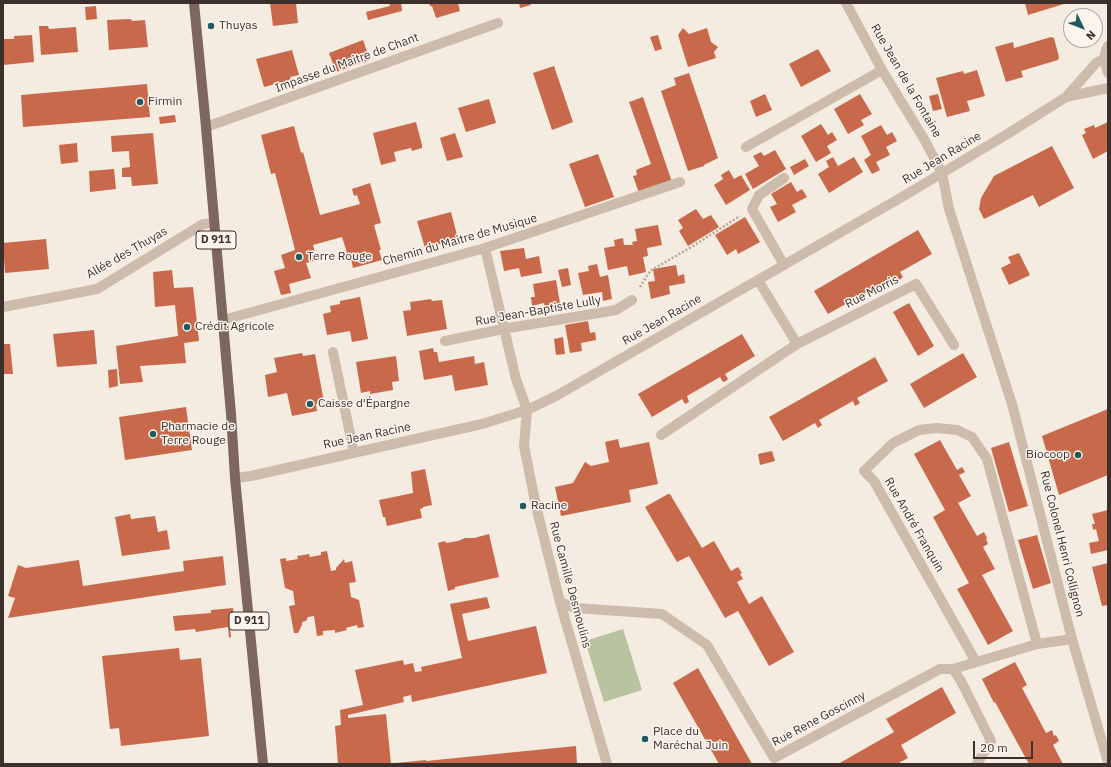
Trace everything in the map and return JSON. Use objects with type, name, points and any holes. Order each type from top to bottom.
[{"type":"main road","name":"D 911","points":[[194,3],[223,320],[235,478],[263,764]]},
{"type":"street","name":"Rue Jean de la Fontaine","points":[[846,3],[882,70],[924,139],[942,173]]},
{"type":"street","name":"Impasse du Maitre de Chant","points":[[206,127],[498,23]]},
{"type":"street","points":[[1108,46],[1104,59],[1108,73]]},
{"type":"street","name":"Rue Jean Racine","points":[[235,478],[252,476],[482,424],[527,410],[556,396],[896,201],[1066,97],[1096,63],[1104,59]]},
{"type":"street","points":[[746,147],[882,70]]},
{"type":"street","name":"Rue Jean Racine","points":[[1066,97],[1108,88]]},
{"type":"street","name":"Rue Colonel Henri Collignon","points":[[942,173],[949,208],[1012,404],[1072,639],[1108,762]]},
{"type":"street","points":[[784,178],[758,195],[752,208],[784,265]]},
{"type":"street","name":"Chemin du Maitre de Musique","points":[[223,320],[485,248],[680,182]]},
{"type":"street","name":"Allée des Thuyas","points":[[3,307],[97,289],[203,224],[214,223]]},
{"type":"street","name":"Rue Camille Desmoulins","points":[[485,248],[503,329],[516,379],[527,410],[524,446],[536,506],[560,602],[607,764]]},
{"type":"street","points":[[758,280],[797,344]]},
{"type":"street","name":"Rue Morris","points":[[661,435],[797,344],[916,284],[954,345]]},
{"type":"street","name":"Rue Jean-Baptiste Lully","points":[[445,341],[503,329],[616,310],[632,300]]},
{"type":"street","points":[[333,352],[354,453]]},
{"type":"street","name":"Rue André Franquin","points":[[976,662],[874,481],[864,471],[893,444],[919,430],[937,428],[956,430],[972,437],[987,459],[1037,644]]},
{"type":"street","name":"Rue Rene Goscinny","points":[[560,602],[575,608],[662,614],[707,645],[774,758],[940,669],[954,669]]},
{"type":"street","points":[[977,764],[991,742],[954,669],[1037,644],[1072,639]]},
{"type":"path","points":[[632,300],[650,271],[693,246],[752,208]]},
{"type":"green space","points":[[623,629],[642,690],[604,702],[585,641]]},
{"type":"building","points":[[270,3],[296,3],[298,23],[273,26]]},
{"type":"building","points":[[389,3],[401,3],[402,11],[368,20],[366,12],[390,6]]},
{"type":"building","points":[[429,3],[458,3],[460,11],[436,18],[432,6],[430,6]]},
{"type":"building","points":[[519,3],[530,3],[531,5],[520,8]]},
{"type":"building","points":[[1025,3],[1064,3],[1064,4],[1028,15]]},
{"type":"building","points":[[96,6],[97,19],[86,20],[85,7]]},
{"type":"building","points":[[131,19],[132,21],[145,20],[148,47],[109,50],[107,20]]},
{"type":"building","points":[[39,26],[48,26],[49,29],[76,27],[78,52],[41,55]]},
{"type":"building","points":[[683,28],[689,34],[707,28],[711,42],[718,47],[714,52],[716,58],[688,67],[678,35]]},
{"type":"building","points":[[32,35],[34,62],[3,65],[3,39],[14,39],[14,36]]},
{"type":"building","points":[[658,35],[662,49],[655,51],[650,37]]},
{"type":"building","points":[[1051,37],[1054,38],[1059,57],[1058,60],[1021,71],[1023,77],[1006,82],[995,47],[1013,42],[1014,48]]},
{"type":"building","points":[[363,40],[370,60],[336,72],[329,53]]},
{"type":"building","points":[[818,49],[831,71],[801,87],[789,64]]},
{"type":"building","points":[[292,50],[299,75],[290,77],[291,80],[264,87],[256,59]]},
{"type":"building","points":[[554,66],[573,122],[552,130],[533,73]]},
{"type":"building","points":[[977,70],[985,96],[967,101],[970,111],[947,117],[936,78],[963,71],[964,74]]},
{"type":"building","points":[[689,73],[718,158],[704,166],[688,171],[661,91],[676,85],[674,78]]},
{"type":"building","points":[[147,84],[150,117],[23,127],[21,95]]},
{"type":"building","points":[[765,94],[772,110],[756,117],[750,101]]},
{"type":"building","points":[[860,94],[872,114],[861,120],[864,125],[848,134],[834,109]]},
{"type":"building","points":[[938,94],[942,109],[933,111],[929,96]]},
{"type":"building","points":[[643,97],[672,182],[639,193],[633,176],[637,175],[636,170],[651,164],[629,102]]},
{"type":"building","points":[[489,99],[496,123],[466,132],[458,108]]},
{"type":"building","points":[[175,115],[176,122],[160,124],[159,117]]},
{"type":"building","points":[[416,122],[422,148],[412,151],[411,148],[394,152],[396,161],[381,165],[373,133]]},
{"type":"building","points":[[1108,122],[1108,151],[1093,159],[1082,135],[1086,133],[1084,129],[1094,125],[1095,128]]},
{"type":"building","points":[[821,124],[828,135],[832,132],[837,140],[827,146],[831,153],[816,162],[801,136]]},
{"type":"building","points":[[881,125],[887,135],[892,132],[897,141],[886,147],[890,155],[876,162],[880,170],[872,174],[864,160],[871,155],[861,136]]},
{"type":"building","points":[[294,126],[301,153],[303,152],[320,215],[360,204],[357,195],[354,196],[352,189],[370,183],[381,223],[374,225],[381,250],[379,250],[382,260],[353,268],[342,237],[313,245],[317,260],[306,263],[311,278],[289,284],[291,293],[281,295],[274,271],[285,268],[281,255],[295,250],[275,173],[271,174],[261,135]]},
{"type":"building","points":[[153,133],[158,184],[132,186],[131,177],[122,177],[122,168],[130,167],[129,151],[112,152],[111,136]]},
{"type":"building","points":[[455,133],[463,157],[447,161],[440,138]]},
{"type":"building","points":[[77,143],[78,162],[61,164],[59,145]]},
{"type":"building","points":[[1052,146],[1074,188],[1039,207],[1033,195],[984,219],[979,209],[981,198],[994,176]]},
{"type":"building","points":[[775,150],[786,169],[753,189],[745,174],[759,166],[753,156],[761,152],[764,156]]},
{"type":"building","points":[[598,154],[614,197],[585,207],[569,164]]},
{"type":"building","points":[[833,157],[838,166],[854,157],[863,172],[829,193],[818,174],[829,167],[826,161]]},
{"type":"building","points":[[805,159],[809,166],[794,175],[790,167]]},
{"type":"building","points":[[114,169],[116,189],[90,192],[89,171]]},
{"type":"building","points":[[729,170],[734,179],[741,175],[750,190],[726,205],[714,185],[723,179],[721,175]]},
{"type":"building","points":[[791,182],[797,192],[802,189],[807,197],[792,205],[796,212],[778,222],[770,207],[777,204],[771,194]]},
{"type":"building","points":[[696,209],[703,219],[711,215],[719,227],[688,246],[679,231],[683,228],[678,220]]},
{"type":"building","points":[[451,212],[458,239],[425,248],[417,221]]},
{"type":"building","points":[[745,217],[760,242],[738,254],[736,249],[727,255],[715,235]]},
{"type":"building","points":[[658,225],[662,245],[647,248],[648,256],[643,257],[646,272],[629,276],[627,266],[608,270],[604,248],[615,246],[614,240],[623,238],[624,245],[633,245],[632,242],[637,241],[635,229]]},
{"type":"building","points":[[918,230],[932,254],[900,272],[903,277],[899,280],[896,275],[863,294],[866,299],[861,302],[858,297],[828,314],[814,291]]},
{"type":"building","points":[[46,239],[49,269],[5,273],[3,243]]},
{"type":"building","points":[[524,248],[526,259],[539,256],[542,273],[521,277],[519,268],[504,271],[500,251]]},
{"type":"building","points":[[1019,253],[1030,275],[1009,285],[1001,268],[1011,263],[1008,257]]},
{"type":"building","points":[[597,264],[600,277],[608,275],[612,299],[603,301],[602,292],[583,295],[578,273],[589,271],[588,266]]},
{"type":"building","points":[[676,265],[678,276],[684,274],[685,283],[669,286],[670,294],[651,299],[648,282],[655,281],[653,269]]},
{"type":"building","points":[[568,268],[571,285],[562,287],[558,270]]},
{"type":"building","name":"Crédit Agricole","points":[[172,270],[174,288],[193,287],[199,341],[184,343],[186,363],[140,366],[143,382],[120,384],[116,346],[178,336],[175,305],[155,307],[153,272]]},
{"type":"building","points":[[556,280],[561,309],[545,311],[544,303],[532,306],[531,297],[535,297],[533,284]]},
{"type":"building","points":[[360,297],[368,339],[352,342],[350,331],[327,335],[323,314],[331,312],[330,306],[340,304],[340,301]]},
{"type":"building","points":[[431,299],[432,301],[442,300],[447,329],[407,336],[403,311],[411,310],[410,302]]},
{"type":"building","points":[[909,303],[934,346],[918,356],[893,312]]},
{"type":"building","points":[[588,321],[590,333],[595,332],[596,340],[581,343],[582,351],[570,353],[565,325]]},
{"type":"building","points":[[94,330],[97,364],[57,367],[53,334]]},
{"type":"building","points":[[742,334],[755,356],[725,374],[728,379],[726,381],[723,382],[720,377],[687,396],[689,402],[685,404],[682,399],[652,417],[638,394]]},
{"type":"building","points":[[563,337],[565,354],[556,355],[554,339]]},
{"type":"building","points":[[3,344],[10,344],[13,374],[3,374]]},
{"type":"building","points":[[433,348],[434,352],[437,352],[439,362],[474,356],[475,364],[484,362],[488,385],[455,391],[452,375],[424,380],[419,351]]},
{"type":"building","points":[[302,353],[303,356],[315,354],[324,402],[316,404],[317,411],[292,416],[287,393],[268,397],[265,375],[277,372],[274,358]]},
{"type":"building","points":[[963,353],[977,377],[924,408],[910,384]]},
{"type":"building","points":[[396,356],[399,381],[392,382],[393,390],[370,394],[370,391],[361,393],[356,362]]},
{"type":"building","points":[[875,357],[888,381],[857,398],[860,403],[857,405],[855,406],[853,401],[819,420],[822,425],[818,428],[815,423],[783,441],[769,417]]},
{"type":"building","points":[[117,369],[118,386],[109,388],[108,370]]},
{"type":"building","name":"Pharmacie de Terre Rouge","points":[[186,407],[192,450],[125,460],[119,417]]},
{"type":"building","name":"Biocoop","points":[[1108,409],[1108,475],[1059,495],[1042,436]]},
{"type":"building","points":[[618,439],[620,448],[649,442],[658,484],[629,490],[631,502],[561,516],[555,487],[573,483],[585,462],[591,466],[609,462],[605,442]]},
{"type":"building","points":[[940,440],[957,470],[962,467],[965,472],[959,475],[971,496],[958,503],[977,536],[984,532],[987,538],[988,544],[983,547],[995,569],[982,575],[1013,631],[988,645],[957,589],[969,583],[933,517],[945,510],[914,454]]},
{"type":"building","points":[[1009,442],[1028,506],[1009,512],[991,448]]},
{"type":"building","points":[[772,451],[775,461],[760,465],[758,454]]},
{"type":"building","points":[[425,469],[432,505],[420,509],[422,518],[387,526],[379,500],[413,493],[411,472]]},
{"type":"building","points":[[670,494],[702,548],[714,541],[731,571],[738,567],[742,573],[740,574],[743,579],[737,582],[749,604],[762,596],[794,652],[769,666],[738,611],[725,618],[689,556],[677,562],[645,507]]},
{"type":"building","points":[[1108,510],[1108,550],[1091,554],[1089,543],[1099,541],[1096,529],[1093,530],[1092,524],[1095,524],[1092,514]]},
{"type":"building","points":[[130,514],[131,519],[155,516],[158,532],[167,530],[170,549],[122,556],[115,517]]},
{"type":"building","points":[[489,534],[499,577],[455,587],[455,589],[448,591],[438,543],[445,541],[446,543],[458,541],[465,538],[474,538]]},
{"type":"building","points":[[1037,535],[1051,583],[1033,589],[1018,540]]},
{"type":"building","points":[[327,551],[331,571],[336,570],[344,559],[345,563],[352,561],[356,582],[349,583],[351,597],[359,600],[364,627],[358,628],[357,625],[346,628],[347,630],[335,633],[335,630],[323,631],[323,635],[317,636],[314,616],[308,617],[306,621],[302,622],[298,633],[294,633],[289,606],[295,605],[293,591],[285,588],[280,559],[286,558],[286,561],[298,559],[297,556],[309,554],[310,557],[321,555],[321,552]]},
{"type":"building","points":[[223,556],[226,585],[8,618],[15,598],[8,596],[18,565],[26,568],[79,560],[83,586],[184,571],[183,561]]},
{"type":"building","points":[[1108,563],[1108,605],[1102,606],[1092,567]]},
{"type":"building","points":[[487,597],[490,608],[462,614],[468,641],[536,626],[547,673],[412,702],[411,695],[403,697],[404,702],[348,715],[348,718],[386,714],[391,764],[338,764],[335,726],[341,725],[340,710],[363,705],[355,670],[403,660],[404,665],[413,663],[415,672],[422,671],[421,667],[462,658],[450,604]]},
{"type":"building","points":[[233,608],[235,626],[230,627],[231,637],[229,638],[228,627],[196,632],[195,629],[175,631],[173,616],[211,613],[211,610]]},
{"type":"building","points":[[179,648],[180,660],[201,658],[209,736],[121,746],[119,728],[110,729],[102,656]]},
{"type":"building","points":[[1015,662],[1027,685],[1022,688],[1046,733],[1052,730],[1054,736],[1056,735],[1059,741],[1053,745],[1063,764],[1029,764],[982,679]]},
{"type":"building","points":[[698,668],[752,764],[719,764],[673,683]]},
{"type":"building","points":[[942,687],[956,713],[901,745],[908,758],[897,764],[838,764],[894,732],[886,719]]},
{"type":"building","points":[[576,746],[577,764],[396,764],[426,760]]},
{"type":"place","name":"Thuyas","points":[[211,26]]},
{"type":"place","name":"Firmin","points":[[140,102]]},
{"type":"place","name":"Terre Rouge","points":[[299,257]]},
{"type":"place","name":"Crédit Agricole","points":[[187,327]]},
{"type":"place","name":"Caisse d'Épargne","points":[[310,404]]},
{"type":"place","name":"Pharmacie de Terre Rouge","points":[[153,434]]},
{"type":"place","name":"Biocoop","points":[[1078,455]]},
{"type":"place","name":"Racine","points":[[523,506]]},
{"type":"place","name":"Place du Maréchal Juin","points":[[645,739]]}]
